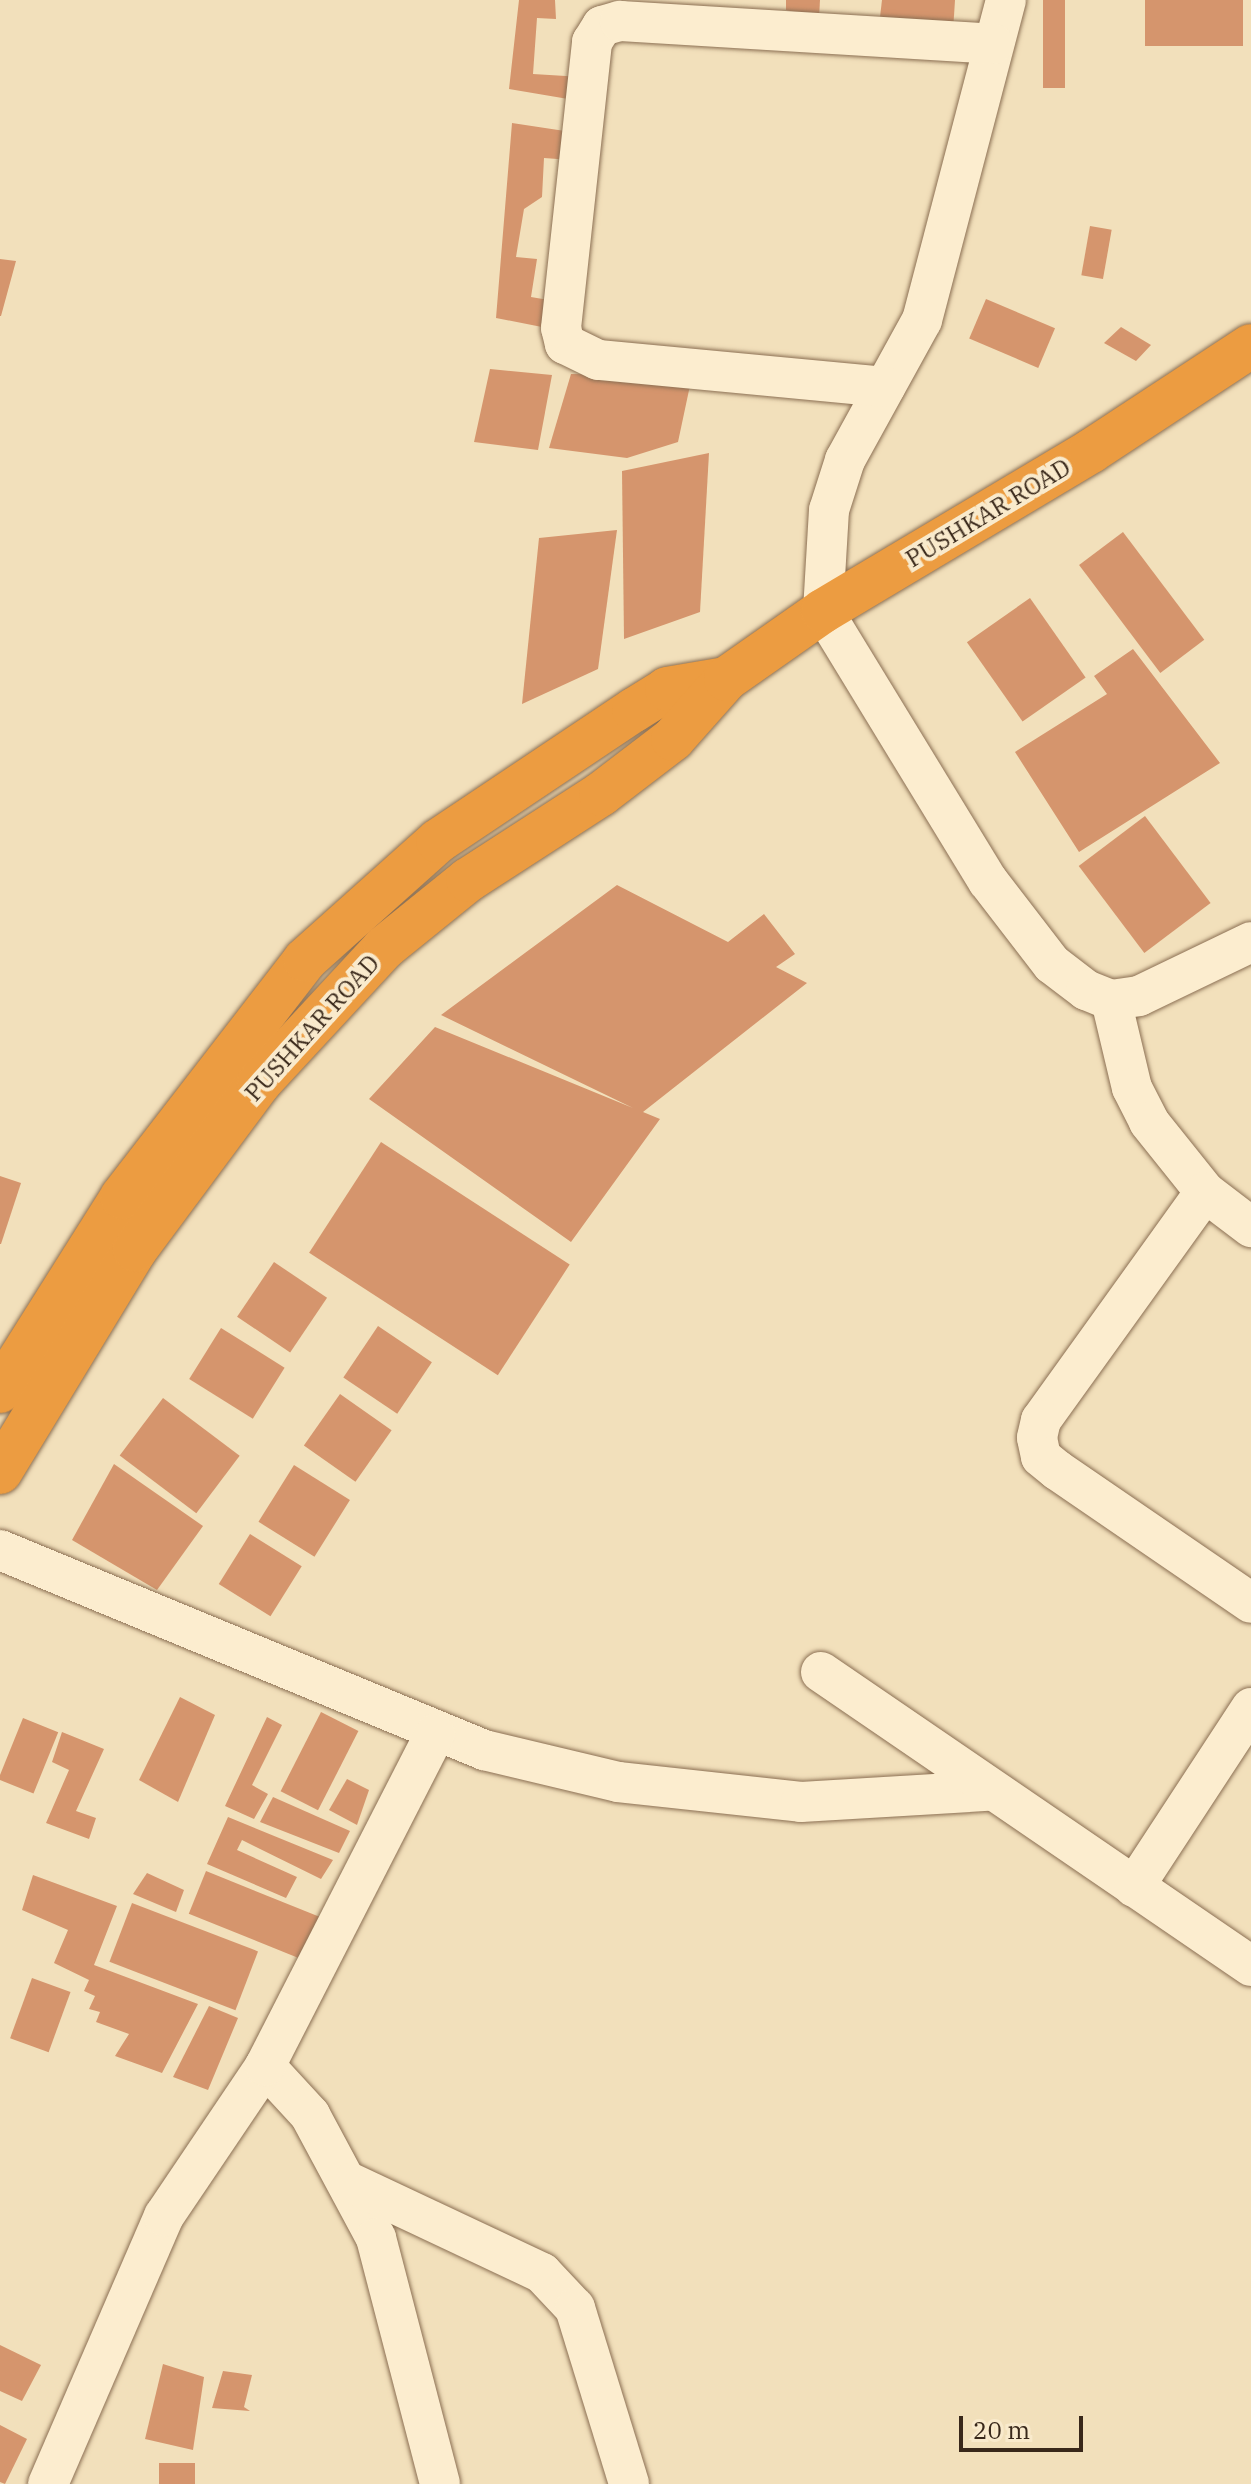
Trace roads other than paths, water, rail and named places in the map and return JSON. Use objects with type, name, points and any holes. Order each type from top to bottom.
[{"type":"highway","name":"PUSHKAR ROAD","points":[[0,1472],[135,1250],[259,1083],[385,947],[468,880],[673,739],[726,679],[823,611],[1091,451],[1251,346]]},
{"type":"highway","name":"PUSHKAR ROAD","points":[[0,1391],[12,1345],[199,1092],[305,960],[371,896],[438,841],[667,689],[726,679]]},
{"type":"street","points":[[1006,0],[922,320],[845,460],[829,510],[823,611],[988,881],[1052,964],[1111,1000],[1139,996],[1251,942]]},
{"type":"street","points":[[885,387],[598,360],[565,344],[561,328],[592,42],[602,26],[620,21],[993,44]]},
{"type":"street","points":[[1111,1000],[1132,1088],[1173,1158],[1205,1192],[1251,1227]]},
{"type":"street","points":[[1205,1192],[1041,1420],[1037,1438],[1041,1457],[1057,1470],[1251,1603]]},
{"type":"street","points":[[0,1550],[435,1734],[618,1782],[801,1802],[988,1791]]},
{"type":"street","points":[[821,1672],[988,1791],[1251,1966]]},
{"type":"street","points":[[1134,1887],[1251,1708]]},
{"type":"street","points":[[48,2484],[164,2216],[265,2066],[435,1734]]},
{"type":"street","points":[[265,2066],[310,2115],[351,2183],[404,2330],[440,2484]]},
{"type":"street","points":[[351,2183],[542,2273],[575,2308],[629,2484]]}]
